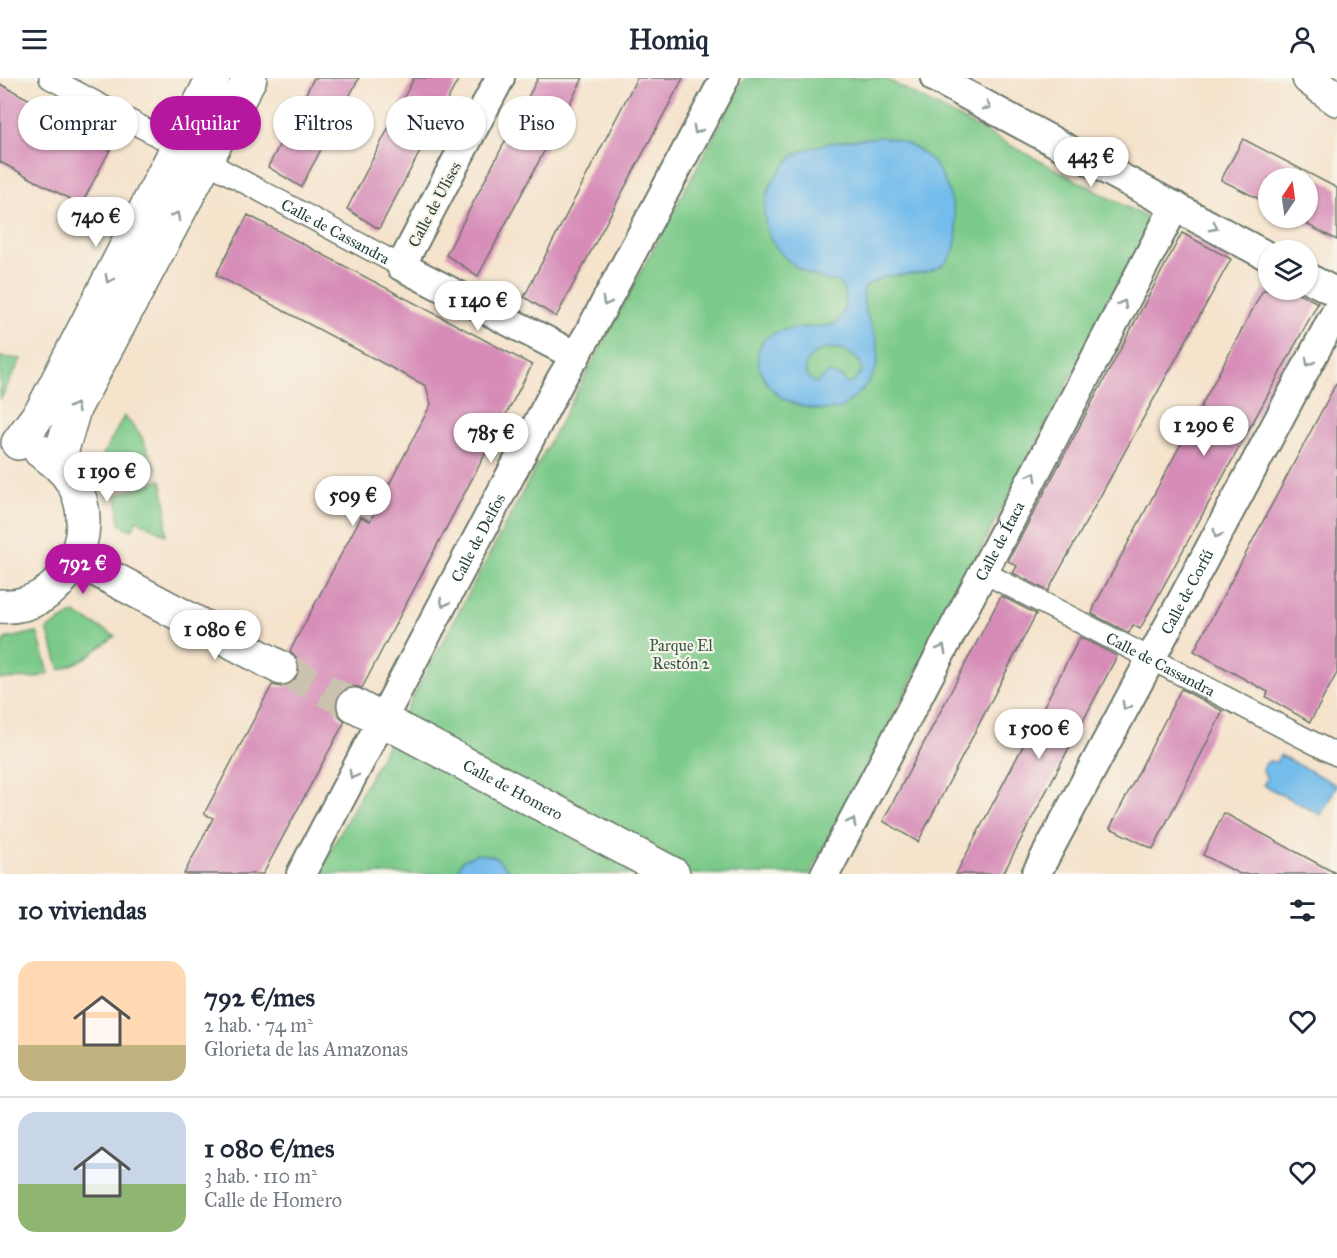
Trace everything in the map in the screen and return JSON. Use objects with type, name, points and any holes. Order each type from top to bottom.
[{"type":"street","name":"Calle de Cassandra","points":[[50,78],[401,266],[576,356]]},
{"type":"street","points":[[58,463],[74,409],[192,153],[213,78]]},
{"type":"street","points":[[9,443],[43,409],[192,153],[250,78]]},
{"type":"street","name":"Calle de Ulises","points":[[401,266],[500,78]]},
{"type":"street","name":"Calle de Delfos","points":[[301,874],[561,379],[576,356],[725,78]]},
{"type":"street","points":[[935,78],[1258,251]]},
{"type":"street","points":[[1309,78],[1337,99]]},
{"type":"street","name":"Calle de Ítaca","points":[[825,874],[1174,206]]},
{"type":"street","points":[[1318,284],[1337,294]]},
{"type":"street","name":"Calle de Corfú","points":[[1036,874],[1337,310]]},
{"type":"street","points":[[0,606],[26,602],[47,593],[64,578],[76,559],[83,534],[82,508],[74,484],[58,463],[39,450],[9,443]]},
{"type":"street","points":[[76,559],[281,668]]},
{"type":"street","name":"Calle de Cassandra","points":[[982,572],[1337,755]]},
{"type":"street","name":"Calle de Homero","points":[[354,705],[673,874]]},
{"type":"green space","name":"Parque El Restón 2","points":[[745,78],[884,78],[1153,221],[810,874],[318,874]]},
{"type":"green space","points":[[0,357],[21,359],[0,400]]},
{"type":"green space","points":[[124,416],[140,434],[156,469],[114,484],[102,457]]},
{"type":"green space","points":[[161,480],[166,504],[166,535],[137,520],[132,530],[120,524],[117,495]]},
{"type":"green space","points":[[74,613],[115,636],[83,660],[60,670],[47,629]]},
{"type":"green space","points":[[37,632],[49,673],[35,678],[0,679],[0,650],[5,639]]},
{"type":"water","points":[[879,137],[898,140],[916,148],[937,168],[955,213],[957,228],[953,253],[945,263],[933,270],[882,278],[864,288],[865,307],[878,348],[878,359],[871,378],[857,395],[840,409],[819,409],[792,403],[779,395],[765,380],[758,361],[758,352],[762,343],[775,333],[790,329],[832,325],[841,316],[845,299],[839,282],[803,271],[776,247],[768,231],[764,214],[766,196],[779,172],[797,154],[816,146]],"holes":[[[831,348],[846,350],[860,362],[862,370],[854,382],[848,384],[841,377],[829,373],[816,383],[808,378],[806,364],[814,354]]]},
{"type":"water","points":[[1280,755],[1337,785],[1321,815],[1263,785],[1267,779],[1263,771],[1265,765],[1269,761],[1276,762]]},
{"type":"water","points":[[476,854],[494,856],[513,874],[455,874],[463,860]]},
{"type":"building","points":[[314,78],[359,78],[349,96],[305,96]]},
{"type":"building","points":[[414,78],[459,78],[449,96],[405,96]]},
{"type":"building","points":[[538,78],[583,78],[573,96],[529,96]]},
{"type":"building","points":[[637,78],[683,78],[556,317],[524,297]]},
{"type":"building","points":[[0,84],[23,96],[18,96],[18,150],[110,150],[81,205],[0,162]]},
{"type":"building","points":[[386,133],[386,150],[421,150],[379,229],[347,209]]},
{"type":"building","points":[[1243,139],[1299,168],[1258,168],[1258,198],[1221,180]]},
{"type":"building","points":[[277,150],[321,150],[301,187],[268,167]]},
{"type":"building","points":[[501,150],[545,150],[478,276],[446,255]]},
{"type":"building","points":[[1318,178],[1337,188],[1337,240],[1314,228],[1318,228]]},
{"type":"building","points":[[248,215],[532,365],[362,688],[353,686],[344,689],[338,696],[335,706],[338,715],[345,721],[263,874],[184,874],[213,818],[204,814],[272,685],[282,687],[290,684],[297,677],[300,667],[297,658],[290,651],[361,517],[370,521],[431,404],[426,386],[216,275]]},
{"type":"building","points":[[1182,233],[1231,259],[1048,591],[1013,573],[1017,566],[1008,561]]},
{"type":"building","points":[[1258,299],[1312,300],[1318,303],[1140,629],[1133,625],[1129,633],[1092,614]]},
{"type":"building","points":[[1337,382],[1337,673],[1310,722],[1266,697],[1268,692],[1194,651]]},
{"type":"building","points":[[1001,596],[1036,614],[918,842],[883,821]]},
{"type":"building","points":[[1080,637],[1117,656],[1003,874],[956,874]]},
{"type":"building","points":[[1181,689],[1223,711],[1153,849],[1110,828]]},
{"type":"building","points":[[1224,813],[1337,874],[1240,874],[1203,855]]},
{"type":"tunnel","points":[[281,668],[354,705]]}]
